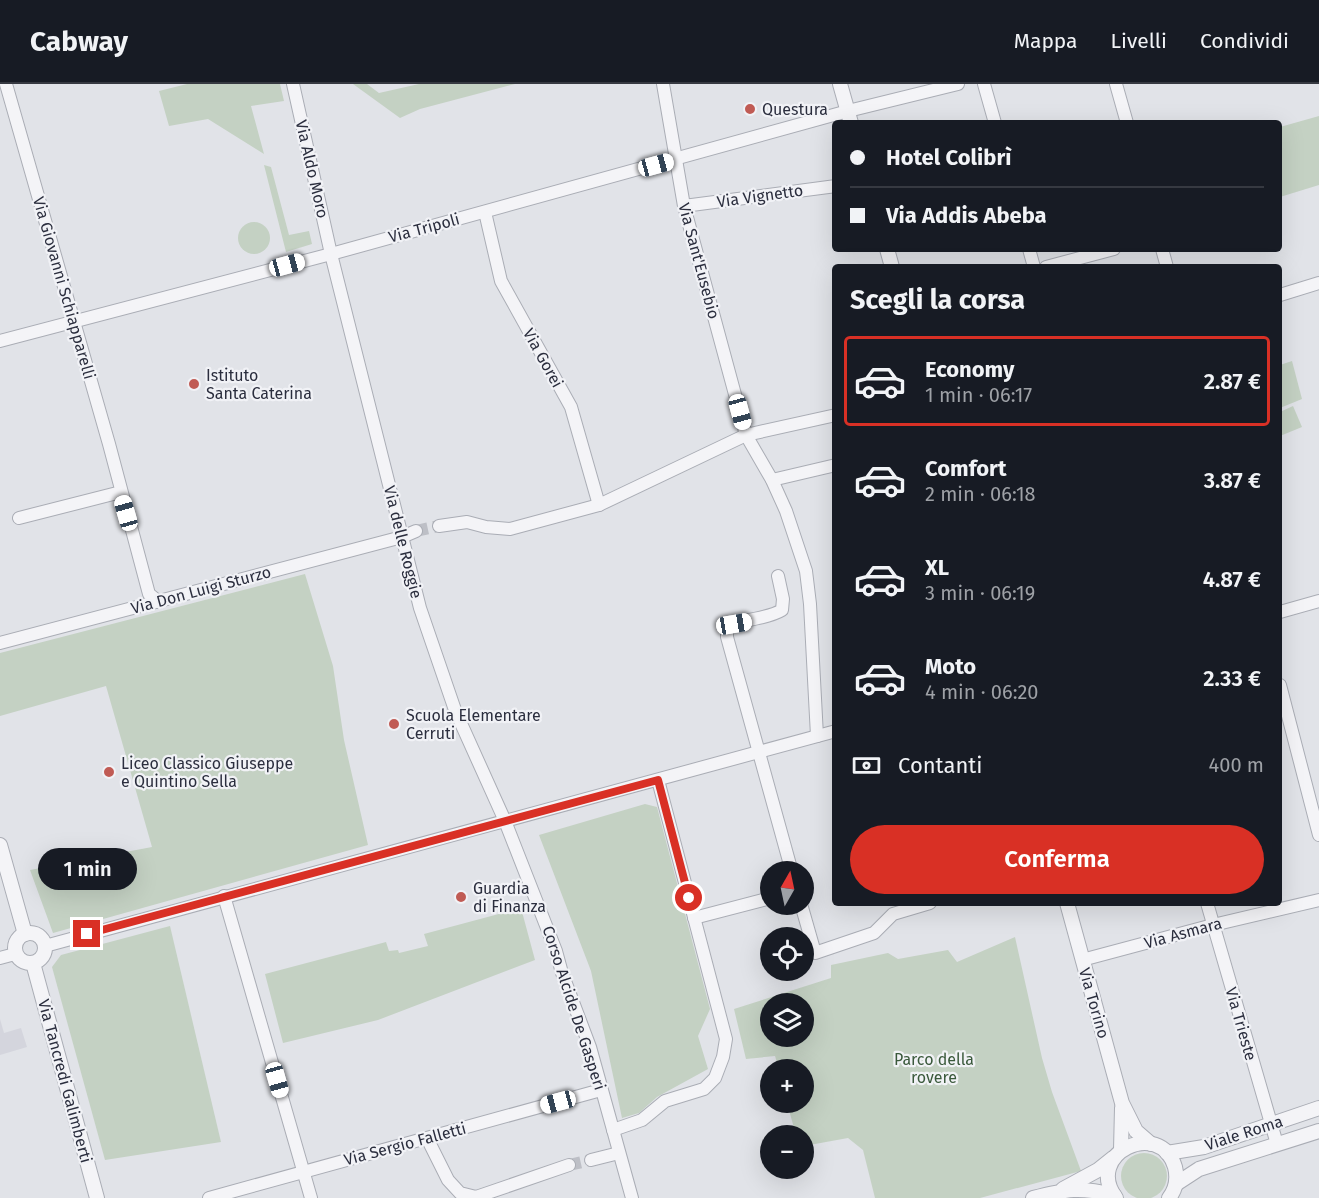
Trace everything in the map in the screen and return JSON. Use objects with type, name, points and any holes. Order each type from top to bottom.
[{"type":"street","name":"Via Giovanni Schiapparelli","points":[[6,84],[109,444],[149,594],[159,602]]},
{"type":"street","name":"Via Aldo Moro","points":[[293,84],[331,254]]},
{"type":"street","name":"Via Sant'Eusebio","points":[[663,84],[684,206],[746,435],[772,480],[786,511],[806,571],[817,736]]},
{"type":"street","points":[[840,84],[849,117]]},
{"type":"street","name":"Via Tripoli","points":[[849,117],[958,84]]},
{"type":"street","points":[[984,84],[994,120]]},
{"type":"street","points":[[1116,84],[1126,120]]},
{"type":"street","name":"Via Tripoli","points":[[0,341],[675,160],[832,121]]},
{"type":"street","name":"Via Vignetto","points":[[684,206],[832,187]]},
{"type":"street","name":"Via Gorei","points":[[485,212],[501,281],[571,407],[599,505]]},
{"type":"street","points":[[1057,264],[1103,252]]},
{"type":"street","name":"Via delle Roggie","points":[[331,254],[420,608],[455,711],[505,820]]},
{"type":"street","points":[[1282,294],[1319,283]]},
{"type":"street","points":[[439,525],[467,522],[486,527],[510,529],[599,505],[746,435],[832,416]]},
{"type":"street","points":[[772,480],[832,466]]},
{"type":"street","points":[[19,518],[120,492]]},
{"type":"street","points":[[402,537],[417,531]]},
{"type":"street","name":"Via Don Luigi Sturzo","points":[[0,643],[402,537]]},
{"type":"street","points":[[778,576],[783,599],[782,610],[771,616],[734,624],[727,630],[726,637],[789,861]]},
{"type":"street","points":[[1282,611],[1319,601]]},
{"type":"street","points":[[1282,693],[1319,835]]},
{"type":"street","points":[[45,946],[832,732]]},
{"type":"street","points":[[612,1130],[642,1120],[665,1101],[704,1089],[715,1078],[723,1058],[726,1039],[658,780]]},
{"type":"street","name":"Corso Alcide De Gasperi","points":[[505,820],[556,951],[590,1047],[632,1198]]},
{"type":"street","points":[[0,845],[25,934]]},
{"type":"street","points":[[224,896],[311,1198]]},
{"type":"street","name":"Via Asmara","points":[[1082,960],[1319,900]]},
{"type":"street","points":[[694,918],[760,901]]},
{"type":"street","points":[[804,915],[815,953],[874,933],[893,914],[920,906]]},
{"type":"street","name":"Via Torino","points":[[1068,906],[1122,1103],[1136,1131],[1151,1144],[1167,1153]]},
{"type":"street","name":"Via Trieste","points":[[1208,906],[1277,1144]]},
{"type":"street","points":[[25,934],[38,935],[45,946],[43,957],[33,963],[23,962],[15,954],[16,942],[25,934]]},
{"type":"street","points":[[0,958],[15,954]]},
{"type":"street","name":"Via Tancredi Galimberti","points":[[33,963],[97,1198]]},
{"type":"street","name":"Via Sergio Falletti","points":[[209,1198],[601,1090]]},
{"type":"street","name":"Via Torino","points":[[1115,1197],[1108,1176],[1110,1166],[1118,1154],[1123,1135],[1122,1103]]},
{"type":"street","name":"Viale Roma","points":[[1167,1153],[1204,1148],[1319,1108]]},
{"type":"street","name":"Viale Roma","points":[[1176,1192],[1199,1169],[1319,1131]]},
{"type":"street","points":[[427,1138],[448,1180],[460,1193],[476,1197],[569,1166]]},
{"type":"street","points":[[1034,1198],[1058,1191],[1098,1170],[1130,1145],[1151,1144]]},
{"type":"street","points":[[591,1160],[619,1153]]},
{"type":"street","points":[[1167,1153],[1174,1162],[1177,1173],[1176,1192]]},
{"type":"street","points":[[1058,1191],[1088,1189],[1115,1197]]},
{"type":"shaded area","points":[[0,1019],[4,1033],[21,1028],[27,1047],[0,1055]]},
{"type":"green space","points":[[187,84],[280,84],[284,101],[251,106],[264,154],[208,119],[169,126],[159,91]]},
{"type":"green space","points":[[353,84],[367,84],[379,93],[419,84],[515,84],[420,109],[400,118]]},
{"type":"green space","points":[[1319,116],[1319,185],[1282,196],[1282,126]]},
{"type":"green space","points":[[264,165],[271,167],[289,235],[309,231],[312,244],[286,252]]},
{"type":"green space","points":[[254,222],[265,227],[270,238],[265,249],[254,254],[243,249],[238,238],[243,227]]},
{"type":"green space","points":[[1292,361],[1302,399],[1282,407],[1282,364]]},
{"type":"green space","points":[[1293,406],[1302,427],[1282,435],[1282,411]]},
{"type":"green space","points":[[305,574],[333,666],[344,740],[368,845],[53,933],[30,870],[152,847],[106,686],[0,716],[0,653]]},
{"type":"green space","points":[[645,804],[657,807],[710,1009],[698,1036],[708,1069],[657,1097],[639,1113],[622,1118],[591,971],[539,835]]},
{"type":"green space","points":[[521,908],[535,960],[378,1020],[283,1043],[265,974],[386,942],[389,951],[398,950],[399,953],[428,946],[424,934]]},
{"type":"green space","points":[[170,926],[221,1142],[105,1160],[52,967],[61,955]]},
{"type":"green space","name":"Parco della rovere","points":[[1015,937],[1042,1058],[1081,1171],[980,1198],[875,1198],[863,1150],[848,1138],[814,1144],[814,1125],[793,1125],[790,1113],[814,1113],[814,1059],[776,1059],[775,1056],[746,1059],[734,1009],[760,1001],[760,1047],[814,1047],[814,993],[784,993],[831,978],[831,965],[888,953],[898,959],[948,950],[957,962]]},
{"type":"green space","points":[[1149,1153],[1161,1159],[1166,1167],[1166,1185],[1161,1193],[1153,1198],[1139,1199],[1127,1193],[1122,1185],[1121,1171],[1127,1159],[1135,1154]]},
{"type":"tunnel","points":[[416,531],[439,526]]},
{"type":"tunnel","points":[[569,1165],[591,1160]]},
{"type":"place","name":"Questura","points":[[750,109]]},
{"type":"place","name":"Istituto Santa Caterina","points":[[194,384]]},
{"type":"place","name":"Scuola Elementare Cerruti","points":[[394,724]]},
{"type":"place","name":"Liceo Classico Giuseppe e Quintino Sella","points":[[109,772]]},
{"type":"place","name":"Guardia di Finanza","points":[[461,897]]},
{"type":"route","points":[[87,934],[658,780],[689,898]]}]
